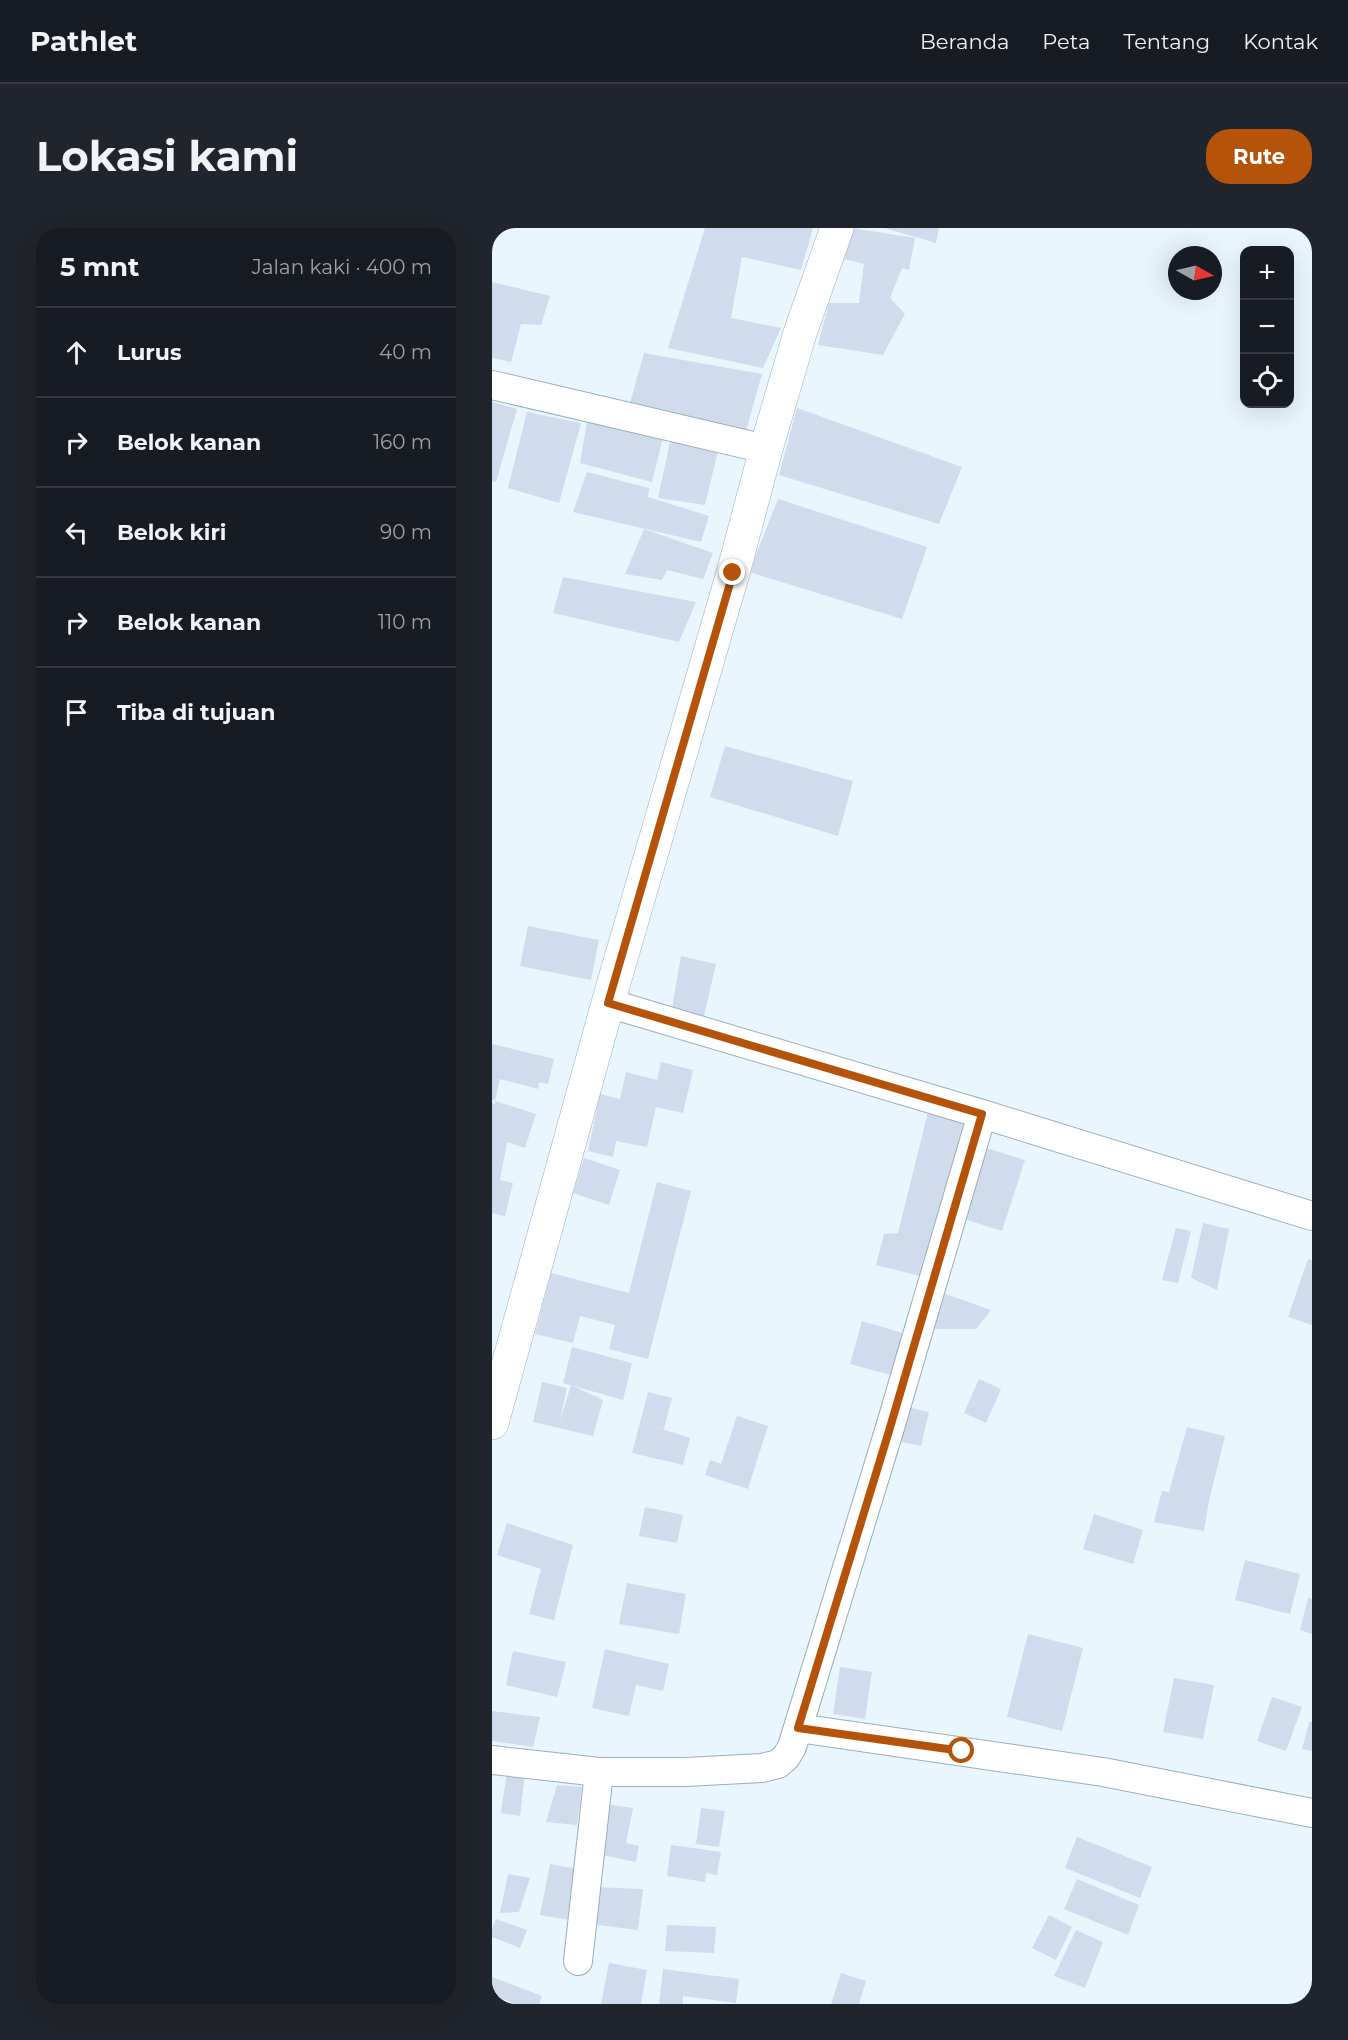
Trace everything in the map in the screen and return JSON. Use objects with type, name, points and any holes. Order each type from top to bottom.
[{"type":"street","points":[[492,1423],[608,1003],[733,573],[766,449],[800,333],[837,228]]},
{"type":"street","points":[[492,385],[766,449]]},
{"type":"street","points":[[608,1003],[982,1114],[1312,1216]]},
{"type":"street","points":[[492,1760],[599,1772],[686,1772],[762,1768],[778,1764],[786,1757],[798,1728],[885,1443],[982,1114]]},
{"type":"street","points":[[798,1728],[1103,1772],[1312,1812]]},
{"type":"street","points":[[579,1961],[599,1772]]},
{"type":"building","points":[[705,228],[813,228],[801,270],[742,257],[731,318],[781,328],[763,368],[668,348]]},
{"type":"building","points":[[852,228],[915,238],[909,270],[902,268],[890,298],[905,314],[883,355],[818,345],[829,303],[859,303],[864,264],[840,258]]},
{"type":"building","points":[[884,228],[939,228],[936,243]]},
{"type":"building","points":[[492,282],[550,296],[541,325],[521,324],[511,362],[492,358]]},
{"type":"building","points":[[644,353],[762,374],[746,431],[630,403]]},
{"type":"building","points":[[492,402],[517,409],[496,482],[492,481]]},
{"type":"building","points":[[797,408],[962,467],[939,524],[779,475]]},
{"type":"building","points":[[527,412],[581,423],[559,503],[508,488]]},
{"type":"building","points":[[587,422],[663,438],[652,482],[580,463]]},
{"type":"building","points":[[670,442],[719,447],[705,505],[658,498]]},
{"type":"building","points":[[587,472],[649,488],[648,497],[709,516],[701,542],[573,512]]},
{"type":"building","points":[[778,499],[927,547],[902,619],[749,572]]},
{"type":"building","points":[[644,529],[713,553],[703,579],[667,570],[662,580],[625,574]]},
{"type":"building","points":[[563,577],[696,602],[679,642],[553,613]]},
{"type":"building","points":[[725,746],[853,781],[838,836],[710,797]]},
{"type":"building","points":[[528,926],[599,940],[591,980],[520,966]]},
{"type":"building","points":[[681,956],[716,964],[704,1016],[672,1008]]},
{"type":"building","points":[[492,1044],[554,1059],[548,1084],[539,1082],[538,1089],[500,1079],[495,1101],[492,1100]]},
{"type":"building","points":[[661,1062],[693,1070],[683,1113],[656,1107],[647,1147],[616,1141],[613,1157],[588,1151],[600,1094],[620,1099],[626,1072],[657,1080]]},
{"type":"building","points":[[495,1101],[536,1114],[525,1148],[507,1142],[500,1180],[513,1183],[505,1216],[492,1213],[492,1103],[495,1104]]},
{"type":"building","points":[[929,1108],[968,1119],[928,1278],[876,1265],[884,1234],[898,1233]]},
{"type":"building","points":[[986,1148],[1025,1160],[1002,1231],[964,1219]]},
{"type":"building","points":[[584,1158],[620,1170],[609,1205],[573,1193]]},
{"type":"building","points":[[657,1182],[691,1191],[648,1359],[609,1349],[615,1325],[580,1316],[573,1343],[535,1334],[551,1273],[629,1293]]},
{"type":"building","points":[[1203,1223],[1229,1229],[1217,1290],[1191,1278]]},
{"type":"building","points":[[1176,1228],[1191,1231],[1178,1283],[1162,1280]]},
{"type":"building","points":[[1308,1259],[1312,1260],[1312,1325],[1288,1317]]},
{"type":"building","points":[[943,1293],[991,1310],[976,1329],[931,1329]]},
{"type":"building","points":[[862,1321],[903,1333],[891,1375],[850,1364]]},
{"type":"building","points":[[572,1347],[632,1363],[623,1400],[563,1383]]},
{"type":"building","points":[[979,1379],[1001,1389],[986,1423],[964,1413]]},
{"type":"building","points":[[542,1382],[567,1388],[560,1421],[571,1385],[603,1400],[593,1436],[533,1422]]},
{"type":"building","points":[[648,1392],[672,1398],[664,1429],[656,1427],[690,1438],[683,1465],[632,1453]]},
{"type":"building","points":[[908,1407],[929,1412],[921,1446],[901,1442]]},
{"type":"building","points":[[737,1416],[768,1426],[748,1489],[705,1475],[710,1460],[721,1464]]},
{"type":"building","points":[[1187,1427],[1225,1436],[1204,1531],[1154,1522],[1162,1491],[1169,1492]]},
{"type":"building","points":[[645,1507],[683,1515],[677,1543],[639,1536]]},
{"type":"building","points":[[1094,1514],[1143,1530],[1133,1564],[1083,1549]]},
{"type":"building","points":[[507,1523],[573,1545],[554,1620],[529,1614],[541,1569],[497,1555]]},
{"type":"building","points":[[1245,1560],[1300,1574],[1290,1614],[1235,1600]]},
{"type":"building","points":[[627,1583],[686,1594],[679,1634],[619,1624]]},
{"type":"building","points":[[1308,1598],[1312,1599],[1312,1634],[1300,1630]]},
{"type":"building","points":[[1028,1634],[1083,1648],[1062,1731],[1007,1717]]},
{"type":"building","points":[[605,1649],[669,1664],[663,1691],[636,1685],[629,1716],[592,1708]]},
{"type":"building","points":[[513,1651],[566,1662],[557,1697],[506,1685]]},
{"type":"building","points":[[840,1667],[872,1672],[865,1719],[833,1714]]},
{"type":"building","points":[[1174,1678],[1214,1685],[1203,1739],[1163,1732]]},
{"type":"building","points":[[1272,1697],[1302,1707],[1286,1751],[1257,1741]]},
{"type":"building","points":[[492,1711],[540,1717],[533,1747],[492,1741]]},
{"type":"building","points":[[1309,1722],[1312,1722],[1312,1751],[1302,1749]]},
{"type":"building","points":[[507,1771],[525,1773],[520,1816],[501,1813]]},
{"type":"building","points":[[557,1785],[582,1787],[577,1825],[546,1822]]},
{"type":"building","points":[[605,1804],[633,1808],[626,1843],[639,1846],[636,1862],[592,1853]]},
{"type":"building","points":[[701,1808],[725,1811],[719,1847],[696,1844]]},
{"type":"building","points":[[1077,1837],[1152,1867],[1140,1898],[1065,1868]]},
{"type":"building","points":[[671,1845],[721,1852],[717,1875],[706,1873],[705,1882],[667,1876]]},
{"type":"building","points":[[550,1864],[578,1869],[569,1920],[540,1915]]},
{"type":"building","points":[[508,1874],[530,1878],[519,1912],[500,1913]]},
{"type":"building","points":[[1077,1879],[1139,1905],[1128,1935],[1064,1909]]},
{"type":"building","points":[[595,1887],[643,1889],[638,1930],[590,1924]]},
{"type":"building","points":[[1049,1915],[1072,1927],[1056,1960],[1032,1948]]},
{"type":"building","points":[[496,1919],[527,1930],[520,1948],[492,1937]]},
{"type":"building","points":[[667,1925],[716,1927],[714,1953],[665,1951]]},
{"type":"building","points":[[1076,1930],[1103,1942],[1085,1988],[1054,1976]]},
{"type":"building","points":[[609,1963],[647,1970],[641,2004],[601,2004]]},
{"type":"building","points":[[663,1969],[739,1979],[736,2003],[683,1996],[683,2004],[659,2004]]},
{"type":"building","points":[[841,1973],[866,1981],[859,2004],[831,2004]]},
{"type":"building","points":[[492,1977],[542,1996],[539,2004],[516,2004],[502,1999],[500,2004],[492,2004]]},
{"type":"route","points":[[733,573],[608,1003],[982,1114],[889,1431],[798,1728],[962,1751]]}]
